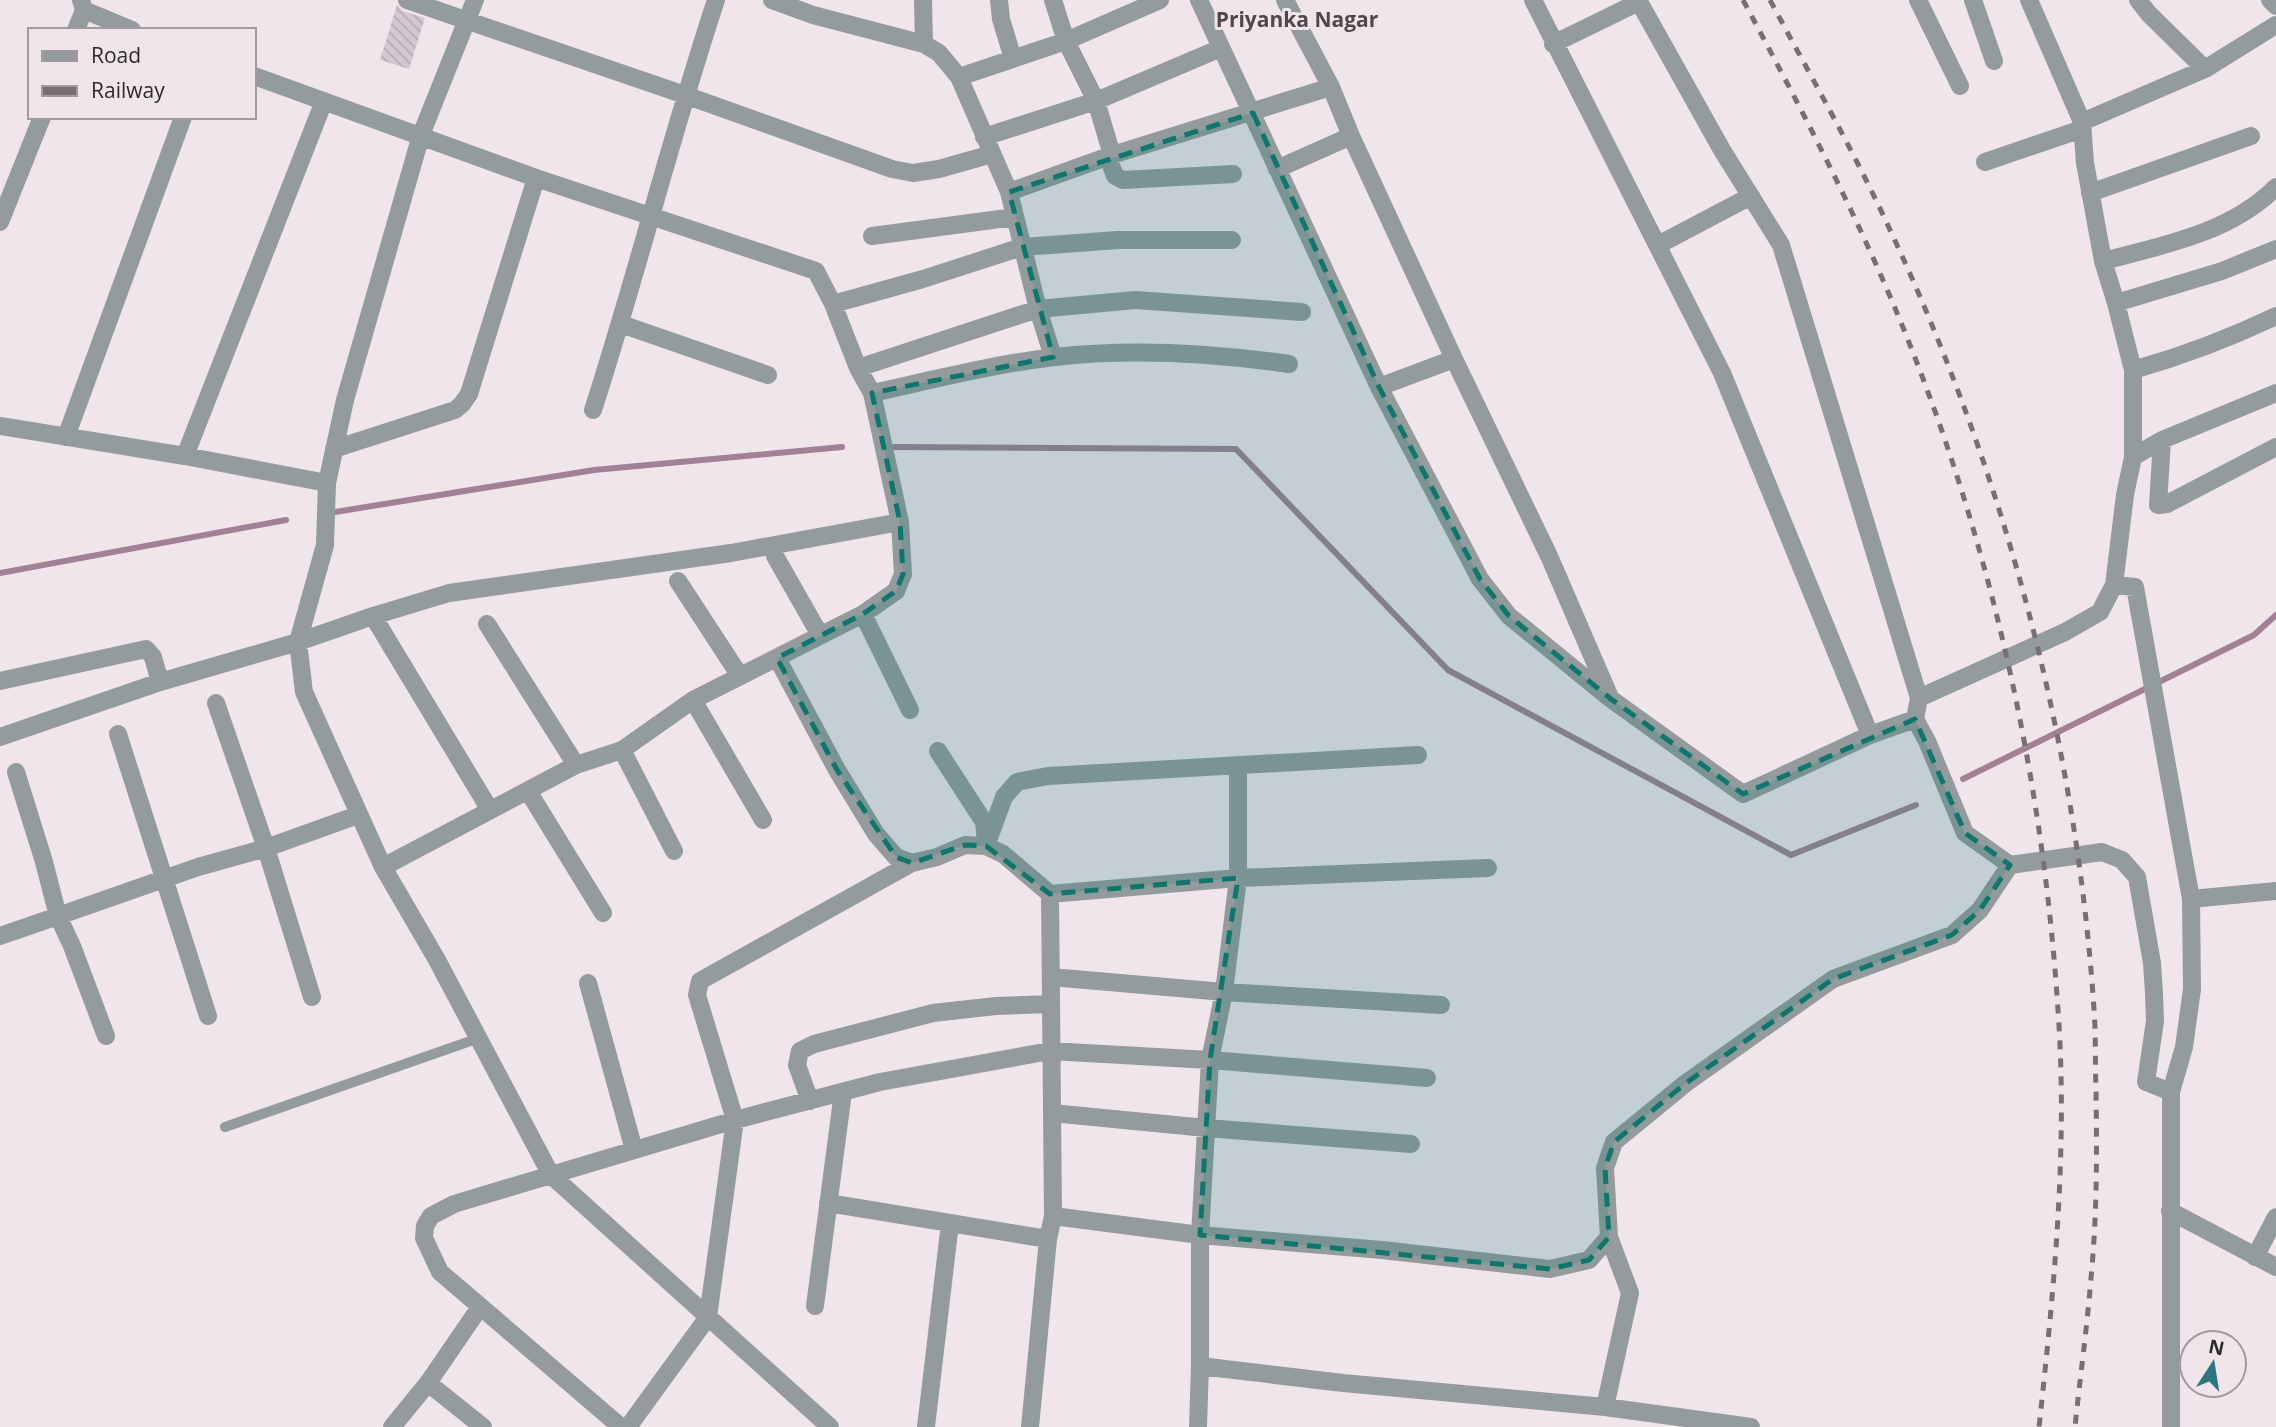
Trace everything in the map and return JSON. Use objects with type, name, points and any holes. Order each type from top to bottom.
[{"type":"street","points":[[407,0],[892,169],[913,173],[992,155]]},
{"type":"street","points":[[475,0],[421,135],[345,400],[327,483],[325,545],[298,642],[304,692],[383,867],[437,960],[551,1175],[830,1427]]},
{"type":"street","points":[[593,410],[621,324],[685,95],[716,0]]},
{"type":"street","points":[[772,0],[813,15],[924,44],[939,53],[959,77],[1009,192],[1038,309],[1053,357]]},
{"type":"street","points":[[923,0],[924,44]]},
{"type":"street","points":[[999,0],[1001,19],[1013,59]]},
{"type":"street","points":[[1053,0],[1066,41],[1096,101],[1115,176],[1123,180],[1233,174]]},
{"type":"street","points":[[959,77],[1066,41],[1128,6],[1160,0]]},
{"type":"street","points":[[1199,0],[1379,387],[1480,579],[1509,616],[1611,699],[1742,794],[1870,735],[1915,719]]},
{"type":"street","points":[[1285,0],[1331,87],[1454,359],[1549,556],[1611,699]]},
{"type":"street","points":[[1533,0],[1722,373],[1870,735]]},
{"type":"street","points":[[1918,0],[1960,86]]},
{"type":"street","points":[[1973,0],[1994,61]]},
{"type":"street","points":[[1919,698],[2065,632],[2100,612],[2114,585],[2125,495],[2133,457],[2133,370],[2103,261],[2085,163],[2082,126],[2029,0]]},
{"type":"street","points":[[2138,0],[2205,69]]},
{"type":"street","points":[[2270,0],[2276,6]]},
{"type":"street","points":[[1553,44],[1639,1],[1721,150],[1781,245],[1919,698],[1915,719],[1927,741],[1965,833],[2010,865],[2102,852],[2122,860],[2137,877],[2152,963],[2154,993],[2155,1021],[2146,1082],[2171,1092]]},
{"type":"street","points":[[77,28],[83,5],[128,28]]},
{"type":"street","points":[[1985,162],[2082,126],[2205,69],[2276,25]]},
{"type":"street","points":[[984,138],[1096,101],[1221,48]]},
{"type":"street","points":[[256,77],[536,178],[816,271],[833,304],[858,368],[872,393],[900,522],[903,574],[896,591],[863,614],[692,700],[622,750],[576,765],[383,867]]},
{"type":"street","points":[[1009,192],[1110,156],[1331,87]]},
{"type":"street","points":[[185,456],[324,101]]},
{"type":"street","points":[[0,222],[41,119]]},
{"type":"street","points":[[66,437],[182,119]]},
{"type":"street","points":[[1277,170],[1351,136]]},
{"type":"street","points":[[2090,192],[2250,136]]},
{"type":"street","points":[[334,449],[455,410],[462,404],[468,394],[536,178]]},
{"type":"street","points":[[2103,261],[2180,241],[2221,225],[2261,202],[2276,187]]},
{"type":"street","points":[[1658,245],[1751,197]]},
{"type":"street","points":[[872,236],[1015,217]]},
{"type":"street","points":[[833,304],[1022,247],[1118,240],[1232,240]]},
{"type":"street","points":[[2116,303],[2222,271],[2276,249]]},
{"type":"street","points":[[858,368],[1038,309],[1135,300],[1302,312]]},
{"type":"street","points":[[2133,370],[2172,359],[2276,316]]},
{"type":"street","points":[[621,324],[768,375]]},
{"type":"street","points":[[872,393],[1053,357],[1129,353],[1219,354],[1289,364]]},
{"type":"street","points":[[1379,387],[1454,359]]},
{"type":"street","points":[[2133,457],[2162,440],[2276,393]]},
{"type":"street","points":[[0,426],[185,456],[327,483]]},
{"type":"street","points":[[2162,440],[2158,505],[2167,504],[2276,447]]},
{"type":"street","points":[[0,737],[160,682],[298,642],[449,593],[731,553],[900,522]]},
{"type":"street","points":[[775,556],[820,635]]},
{"type":"street","points":[[678,581],[740,676]]},
{"type":"street","points":[[2114,585],[2135,587],[2191,900],[2192,989],[2184,1046],[2171,1092],[2171,1427]]},
{"type":"street","points":[[863,614],[910,710]]},
{"type":"street","points":[[373,616],[490,810]]},
{"type":"street","points":[[487,624],[576,765]]},
{"type":"street","points":[[0,681],[146,649],[153,657],[160,682]]},
{"type":"street","points":[[777,658],[837,770],[876,834],[896,857],[912,863]]},
{"type":"street","points":[[692,700],[763,820]]},
{"type":"street","points":[[216,703],[266,848],[312,997]]},
{"type":"street","points":[[118,734],[208,1016]]},
{"type":"street","points":[[622,750],[674,851]]},
{"type":"street","points":[[938,751],[984,822],[986,846]]},
{"type":"street","points":[[986,846],[1004,797],[1017,782],[1048,776],[1418,755]]},
{"type":"street","points":[[1198,1427],[1200,1235],[1210,1060],[1224,992],[1238,877],[1238,765]]},
{"type":"street","points":[[16,772],[58,916],[106,1036]]},
{"type":"street","points":[[528,790],[603,913]]},
{"type":"street","points":[[0,936],[198,867],[266,848],[358,816]]},
{"type":"street","points":[[628,1427],[708,1317],[735,1121],[697,995],[700,981],[912,863],[937,857],[965,845],[986,846],[1003,855],[1050,894],[1238,877],[1488,868]]},
{"type":"street","points":[[1605,1407],[1630,1293],[1609,1237],[1605,1168],[1614,1142],[1686,1083],[1833,979],[1952,935],[1980,910],[2010,865]]},
{"type":"street","points":[[2191,900],[2276,891]]},
{"type":"street","points":[[1030,1427],[1048,1239],[1053,1216],[1050,894]]},
{"type":"street","points":[[1051,977],[1224,992],[1441,1004]]},
{"type":"street","points":[[588,983],[634,1150]]},
{"type":"street","points":[[810,1101],[797,1065],[800,1051],[814,1044],[933,1013],[996,1006],[1051,1004]]},
{"type":"street","points":[[621,1427],[440,1272],[424,1238],[425,1226],[431,1216],[454,1204],[634,1150],[880,1082],[1050,1051],[1210,1060],[1427,1078]]},
{"type":"street","points":[[815,1306],[843,1092]]},
{"type":"street","points":[[1052,1113],[1411,1144]]},
{"type":"street","points":[[828,1203],[1048,1239]]},
{"type":"street","points":[[2170,1211],[2276,1267]]},
{"type":"street","points":[[1053,1216],[1200,1235],[1382,1250],[1550,1269],[1589,1260],[1609,1237]]},
{"type":"street","points":[[2255,1257],[2276,1217]]},
{"type":"street","points":[[926,1427],[950,1223]]},
{"type":"street","points":[[392,1427],[428,1383],[480,1307]]},
{"type":"street","points":[[1200,1366],[1343,1383],[1605,1407],[1751,1427]]},
{"type":"street","points":[[428,1383],[483,1427]]},
{"type":"lane","points":[[225,1127],[479,1038]]},
{"type":"highlighted area","points":[[1253,113],[1379,387],[1480,579],[1509,616],[1611,699],[1743,794],[1915,719],[1965,833],[2010,865],[1980,910],[1952,935],[1833,979],[1686,1083],[1614,1142],[1605,1168],[1609,1237],[1589,1260],[1550,1269],[1200,1235],[1210,1060],[1238,878],[1050,894],[986,846],[965,845],[912,863],[896,857],[837,770],[777,658],[863,614],[896,591],[903,574],[900,522],[872,393],[1053,357],[1009,192]]},
{"type":"building","points":[[397,5],[403,11],[425,18],[409,69],[380,60]]},
{"type":"waterway","points":[[329,513],[594,470],[842,447]]},
{"type":"waterway","points":[[894,447],[1236,449],[1448,670],[1791,855],[1916,805]]},
{"type":"waterway","points":[[0,573],[286,520]]},
{"type":"waterway","points":[[1963,779],[2254,635],[2276,615]]},
{"type":"railway","points":[[1743,0],[1841,189],[1906,334],[1952,460],[1996,614],[2014,692],[2042,850],[2061,1062],[2058,1219],[2039,1427]]},
{"type":"railway","points":[[1770,0],[1863,173],[1932,324],[2001,514],[2029,611],[2052,710],[2071,809],[2085,909],[2095,1029],[2094,1231],[2088,1315],[2075,1427]]},
{"type":"district","name":"Priyanka Nagar","points":[[1297,20]]}]
